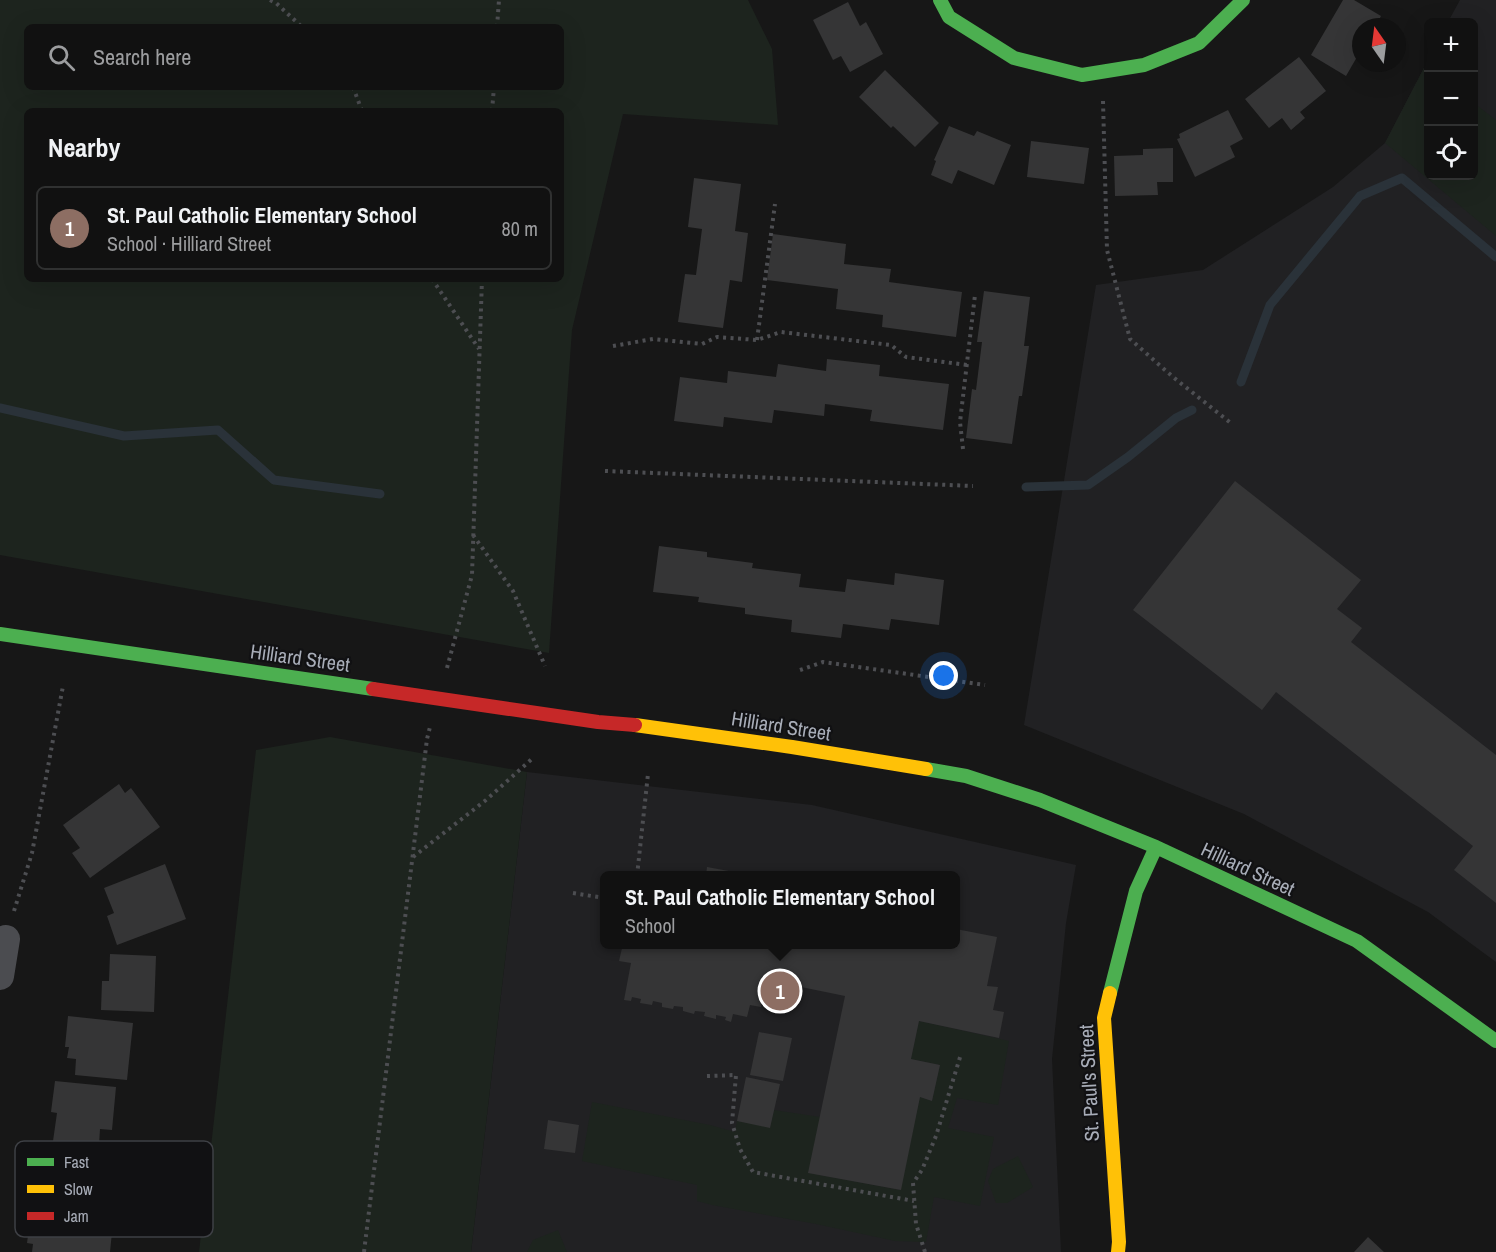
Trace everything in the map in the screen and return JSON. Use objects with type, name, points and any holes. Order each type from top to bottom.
[{"type":"street","points":[[940,0],[949,17],[1014,58],[1082,75],[1144,65],[1199,43],[1243,0]]},
{"type":"street","name":"Hilliard Street","points":[[0,634],[598,722],[654,727],[758,742],[966,776],[1040,800],[1156,847],[1357,941],[1496,1041]]},
{"type":"street","name":"St. Paul's Street","points":[[1118,1252],[1104,1018],[1136,891],[1156,847]]},
{"type":"street","points":[[0,975],[6,939]]},
{"type":"path","points":[[270,0],[299,24]]},
{"type":"path","points":[[497,24],[499,0]]},
{"type":"path","points":[[1102,72],[1107,250],[1130,339],[1232,424]]},
{"type":"path","points":[[353,90],[361,108]]},
{"type":"path","points":[[492,108],[494,90]]},
{"type":"path","points":[[757,340],[775,204]]},
{"type":"path","points":[[434,282],[479,350]]},
{"type":"path","points":[[364,1252],[427,739],[472,575],[482,282]]},
{"type":"path","points":[[963,449],[960,422],[975,295]]},
{"type":"path","points":[[613,346],[653,339],[702,344],[717,337],[757,340],[781,332],[891,345],[906,357],[967,365]]},
{"type":"path","points":[[605,471],[973,486]]},
{"type":"path","points":[[473,534],[513,591],[545,666]]},
{"type":"path","points":[[800,670],[823,662],[985,685]]},
{"type":"path","points":[[6,939],[32,853],[63,687]]},
{"type":"path","points":[[412,857],[486,800],[534,757]]},
{"type":"path","points":[[638,871],[648,774]]},
{"type":"path","points":[[573,893],[600,897]]},
{"type":"path","points":[[925,1252],[916,1224],[913,1183],[922,1170],[936,1136],[961,1054]]},
{"type":"path","points":[[707,1076],[736,1075],[732,1123],[740,1149],[753,1172],[914,1201]]},
{"type":"shaded area","points":[[0,0],[748,0],[772,49],[778,125],[623,114],[572,330],[549,653],[0,555]]},
{"type":"shaded area","points":[[1460,0],[1496,0],[1496,962],[1428,912],[1244,814],[1024,725],[1096,285],[1203,270],[1333,187],[1385,143],[1424,68],[1424,180],[1478,180],[1478,18],[1450,18]]},
{"type":"shaded area","points":[[1424,68],[1424,176],[1385,143]]},
{"type":"shaded area","points":[[1478,106],[1496,120],[1496,236],[1429,180],[1478,180]]},
{"type":"shaded area","points":[[330,737],[527,772],[471,1252],[199,1252],[201,1237],[213,1237],[212,1141],[256,750]]},
{"type":"shaded area","points":[[527,772],[812,805],[1076,865],[1066,923],[1052,1059],[1061,1252],[471,1252]]},
{"type":"shaded area","points":[[919,1021],[1009,1041],[998,1105],[957,1098],[948,1128],[994,1137],[980,1206],[934,1197],[926,1242],[895,1241],[712,1205],[697,1201],[697,1185],[582,1161],[592,1102],[735,1132],[737,1121],[770,1127],[774,1110],[820,1117],[809,1173],[900,1190],[920,1097],[932,1101],[940,1065],[911,1059]]},
{"type":"shaded area","points":[[1018,1156],[1033,1187],[1007,1203],[996,1203],[988,1181],[993,1169]]},
{"type":"shaded area","points":[[558,1230],[567,1252],[527,1252],[533,1240]]},
{"type":"building","points":[[1343,0],[1354,0],[1381,16],[1380,18],[1352,18],[1352,66],[1346,76],[1311,55]]},
{"type":"building","points":[[848,2],[860,26],[866,22],[883,54],[850,72],[841,56],[833,60],[813,20]]},
{"type":"building","points":[[1299,57],[1326,91],[1300,112],[1305,118],[1291,130],[1282,118],[1269,128],[1245,99]]},
{"type":"building","points":[[885,70],[939,123],[915,147],[893,126],[891,128],[859,97]]},
{"type":"building","points":[[1228,110],[1243,139],[1230,146],[1235,157],[1195,177],[1177,139],[1180,138],[1179,134]]},
{"type":"building","points":[[949,126],[974,136],[977,131],[1011,145],[994,185],[958,170],[952,184],[931,175],[936,161],[934,160]]},
{"type":"building","points":[[1031,141],[1089,148],[1084,184],[1027,177]]},
{"type":"building","points":[[1173,148],[1173,182],[1157,182],[1158,195],[1115,196],[1114,156],[1143,155],[1143,149]]},
{"type":"building","points":[[694,178],[741,184],[735,231],[748,233],[742,282],[730,280],[723,328],[678,322],[685,274],[696,275],[702,229],[688,227]]},
{"type":"building","points":[[773,234],[846,244],[844,264],[891,269],[889,282],[962,292],[956,337],[882,327],[883,315],[836,309],[838,289],[767,280]]},
{"type":"building","points":[[984,291],[1030,297],[1024,346],[1029,346],[1012,444],[966,438],[972,389],[976,390],[982,342],[977,342]]},
{"type":"building","points":[[827,359],[880,365],[879,376],[949,384],[943,430],[870,421],[872,410],[825,404],[824,416],[774,410],[772,423],[724,417],[723,427],[674,421],[680,377],[727,383],[728,371],[776,377],[778,364],[826,371]]},
{"type":"building","points":[[1235,481],[1361,580],[1337,609],[1362,628],[1351,642],[1496,755],[1496,903],[1454,870],[1473,846],[1276,692],[1262,710],[1133,610]]},
{"type":"building","points":[[659,546],[707,552],[707,557],[753,563],[752,568],[801,574],[799,587],[845,592],[847,579],[894,585],[895,573],[944,580],[939,625],[891,619],[889,630],[843,624],[841,638],[791,632],[792,620],[745,614],[745,608],[698,602],[699,597],[653,592]]},
{"type":"building","points":[[119,784],[125,793],[131,788],[160,827],[90,878],[72,853],[80,848],[63,825]]},
{"type":"building","points":[[165,864],[186,919],[117,945],[107,916],[114,913],[104,888]]},
{"type":"building","points":[[707,867],[729,871],[707,871]]},
{"type":"building","points":[[960,930],[997,937],[987,986],[998,987],[993,1010],[1004,1012],[999,1038],[919,1021],[911,1059],[940,1065],[932,1101],[920,1097],[901,1190],[808,1173],[845,996],[767,980],[761,1007],[750,1005],[747,1017],[733,1014],[731,1022],[725,1020],[726,1017],[716,1015],[716,1019],[704,1016],[705,1012],[695,1011],[694,1014],[683,1011],[683,1007],[674,1006],[673,1009],[662,1007],[662,1003],[653,1001],[652,1005],[640,1003],[641,999],[632,997],[631,1001],[624,1000],[631,963],[619,961],[622,949],[960,949]]},
{"type":"building","points":[[110,954],[156,956],[154,1012],[101,1010],[102,981],[109,981]]},
{"type":"building","points":[[68,1016],[133,1023],[127,1080],[75,1075],[76,1059],[67,1058],[69,1047],[65,1047]]},
{"type":"building","points":[[759,1032],[792,1038],[783,1081],[750,1075]]},
{"type":"building","points":[[746,1077],[780,1084],[770,1128],[737,1121]]},
{"type":"building","points":[[55,1081],[116,1087],[112,1130],[100,1129],[99,1141],[53,1141],[57,1113],[51,1112]]},
{"type":"building","points":[[548,1120],[579,1125],[575,1153],[544,1149]]},
{"type":"building","points":[[28,1237],[112,1237],[110,1252],[32,1252],[33,1244],[27,1243]]},
{"type":"building","points":[[1368,1237],[1384,1252],[1354,1252]]},
{"type":"waterway","points":[[1241,382],[1270,305],[1360,196],[1402,178],[1496,257]]},
{"type":"waterway","points":[[0,408],[124,436],[218,430],[274,480],[380,494]]},
{"type":"waterway","points":[[1026,487],[1088,485],[1128,457],[1176,418],[1192,410]]},
{"type":"traffic: fast","points":[[940,0],[949,17],[1014,58],[1082,75],[1144,65],[1199,43],[1243,0]]},
{"type":"traffic: fast","points":[[0,634],[373,689]]},
{"type":"traffic: fast","points":[[926,769],[966,776],[1040,800],[1156,847],[1357,941],[1496,1041]]},
{"type":"traffic: fast","points":[[1110,993],[1136,891],[1156,847]]},
{"type":"traffic: slow","points":[[635,725],[926,769]]},
{"type":"traffic: slow","points":[[1110,993],[1104,1018],[1118,1252]]},
{"type":"traffic: jam","points":[[373,689],[598,722],[635,725]]},
{"type":"place","name":"St. Paul Catholic Elementary School","points":[[780,991]]}]
